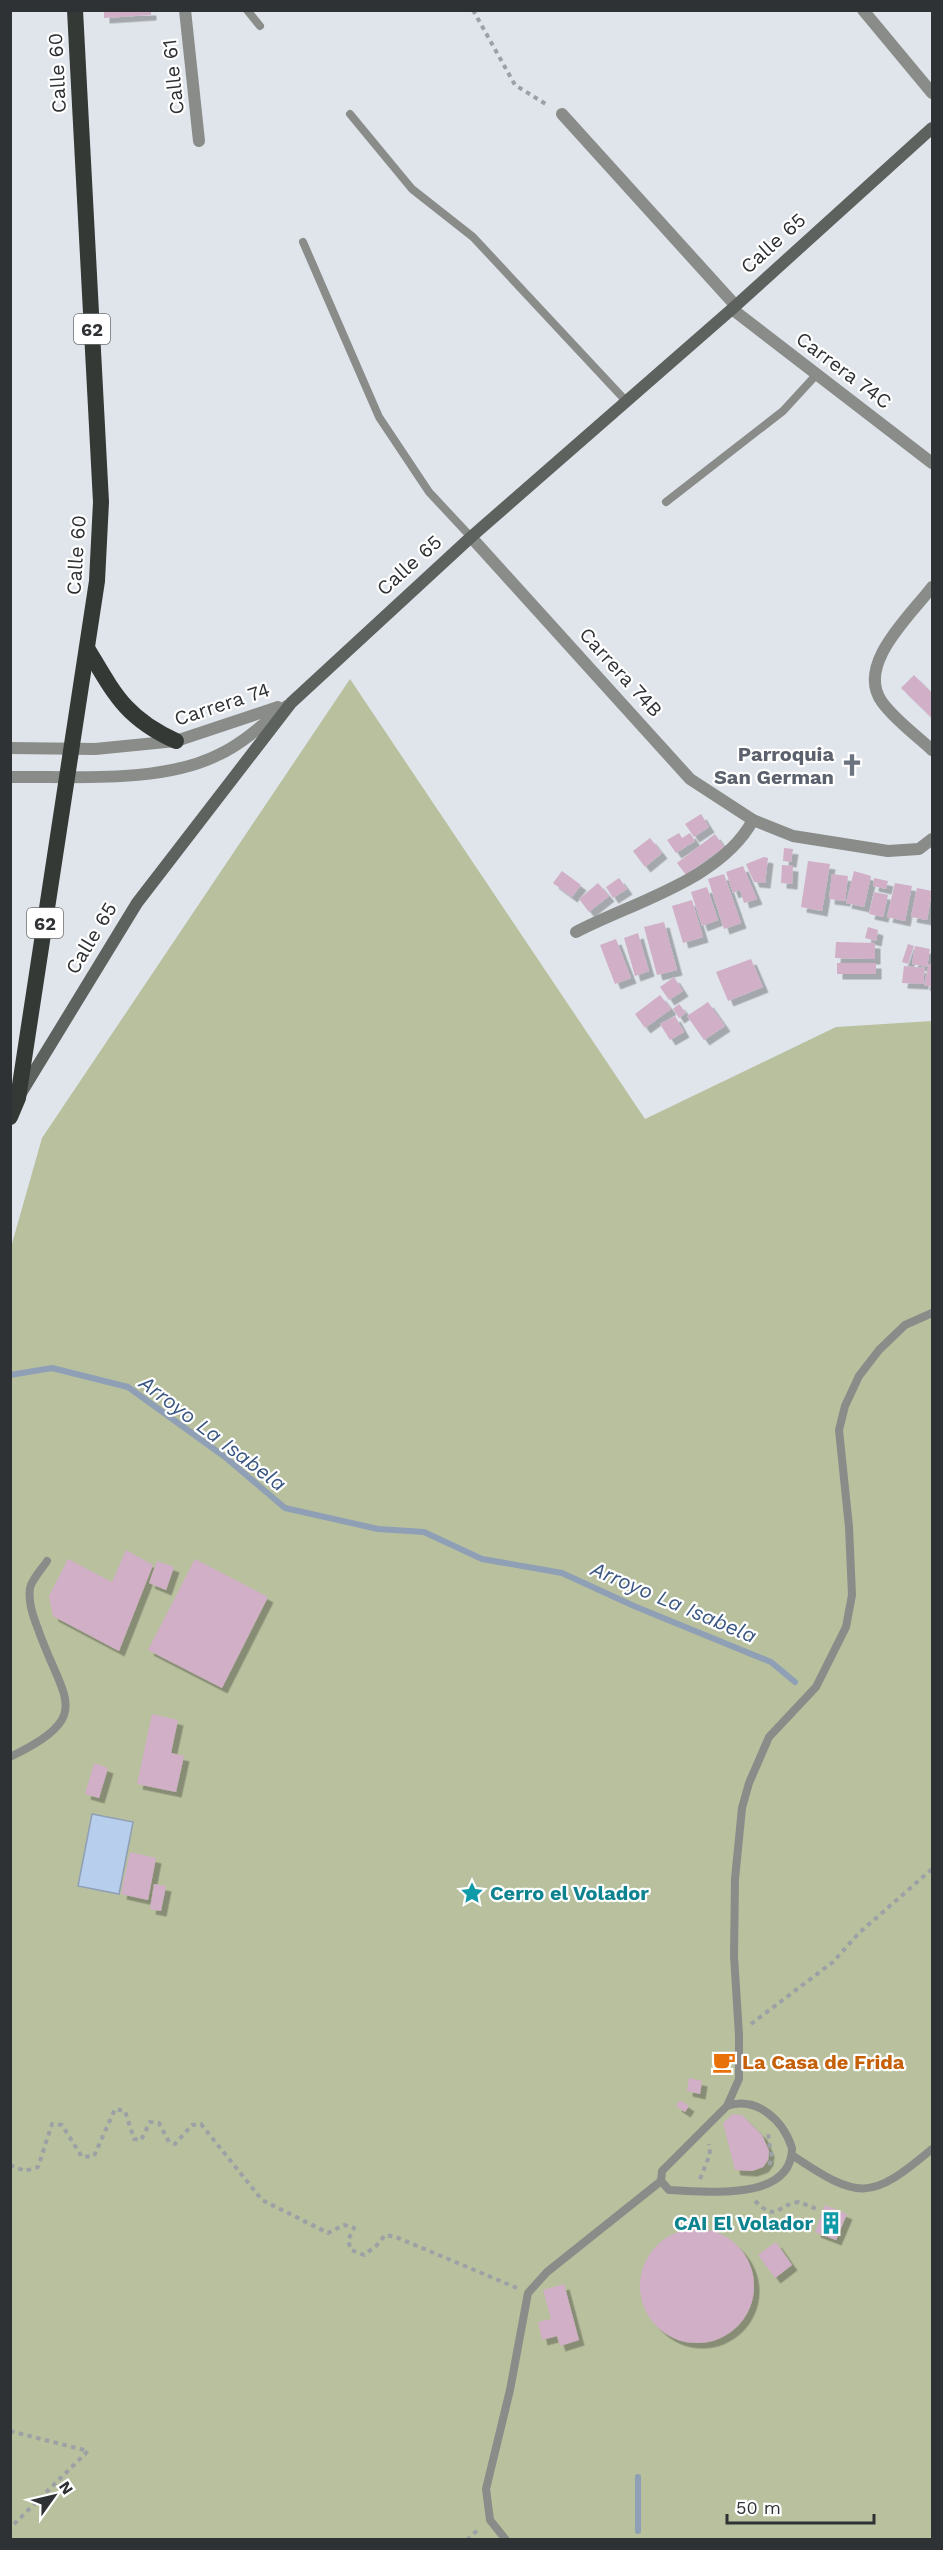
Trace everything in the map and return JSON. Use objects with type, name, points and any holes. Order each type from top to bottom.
[{"type":"highway","name":"Calle 60","points":[[18,1098],[97,581],[101,502],[75,10]]},
{"type":"highway","points":[[87,648],[130,713],[149,728],[176,741]]},
{"type":"highway","name":"Calle 65","points":[[10,1117],[18,1098]]},
{"type":"main road","name":"Calle 65","points":[[18,1098],[137,903],[291,703],[471,537],[933,128]]},
{"type":"street","name":"Calle 61","points":[[185,10],[199,141]]},
{"type":"street","points":[[863,10],[933,93]]},
{"type":"street","name":"Carrera 74C","points":[[562,114],[733,307],[933,462]]},
{"type":"street","name":"Carrera 74B","points":[[471,537],[690,779],[753,820],[793,836],[888,851],[919,849],[933,839]]},
{"type":"street","points":[[933,587],[880,654],[873,680],[881,701],[933,750]]},
{"type":"street","name":"Carrera 74","points":[[10,748],[72,749],[176,741],[291,703]]},
{"type":"street","name":"Carrera 74","points":[[10,777],[148,773],[182,767],[220,754],[291,703]]},
{"type":"street","points":[[576,932],[696,875],[737,844],[753,820]]},
{"type":"lane","points":[[247,10],[260,26]]},
{"type":"lane","points":[[350,114],[412,189],[473,237],[626,401]]},
{"type":"lane","points":[[303,242],[380,417],[429,492],[471,537]]},
{"type":"lane","points":[[666,502],[783,411],[817,374]]},
{"type":"lane","points":[[506,2540],[490,2520],[486,2489],[510,2390],[528,2293],[553,2267],[661,2181],[662,2171],[727,2106],[739,2079],[734,1956],[735,1879],[742,1809],[749,1783],[769,1737],[816,1687],[846,1627],[852,1595],[849,1527],[839,1430],[845,1406],[859,1376],[879,1350],[905,1325],[933,1313]]},
{"type":"lane","points":[[10,1757],[56,1731],[64,1719],[66,1706],[62,1687],[44,1648],[30,1602],[30,1586],[47,1561]]},
{"type":"lane","points":[[661,2181],[669,2190],[744,2190],[771,2182],[782,2173],[792,2155],[789,2139],[770,2115],[756,2106],[743,2103],[727,2106]]},
{"type":"lane","points":[[792,2155],[847,2186],[864,2190],[883,2186],[895,2180],[933,2149]]},
{"type":"path","points":[[473,10],[515,85],[562,114]]},
{"type":"path","points":[[739,2035],[761,2014],[833,1962],[859,1933],[933,1869]]},
{"type":"path","points":[[10,2165],[25,2171],[38,2167],[52,2124],[62,2125],[82,2157],[94,2156],[115,2109],[125,2111],[134,2139],[141,2140],[150,2122],[159,2123],[169,2142],[175,2144],[192,2125],[201,2124],[262,2200],[328,2233],[345,2225],[354,2228],[348,2240],[351,2250],[364,2255],[385,2235],[396,2237],[528,2293]]},
{"type":"path","points":[[699,2190],[700,2176],[710,2154],[709,2145],[719,2126],[713,2118]]},
{"type":"path","points":[[763,2171],[772,2160],[773,2153],[769,2142]]},
{"type":"path","points":[[744,2190],[766,2212],[775,2213],[799,2202],[817,2209]]},
{"type":"path","points":[[10,2432],[88,2451],[10,2528]]},
{"type":"green space","name":"Cerro el Volador","points":[[350,679],[645,1119],[836,1027],[932,1021],[932,2539],[11,2540],[11,1247],[42,1138]]},
{"type":"water","points":[[92,1814],[133,1822],[119,1894],[78,1886]]},
{"type":"building","points":[[104,10],[151,10],[151,15],[104,18]]},
{"type":"building","points":[[914,675],[932,693],[932,718],[901,688]]},
{"type":"building","points":[[701,814],[709,827],[694,837],[685,824]]},
{"type":"building","points":[[679,833],[682,838],[690,833],[695,841],[676,853],[667,840]]},
{"type":"building","points":[[715,834],[724,847],[686,875],[677,863]]},
{"type":"building","points":[[650,838],[662,853],[645,867],[633,851]]},
{"type":"building","points":[[784,848],[793,849],[791,862],[783,861]]},
{"type":"building","points":[[764,857],[768,858],[765,883],[754,882],[746,864]]},
{"type":"building","points":[[808,861],[830,864],[822,911],[801,907]]},
{"type":"building","points":[[782,865],[793,866],[792,884],[781,883]]},
{"type":"building","points":[[743,866],[757,899],[744,903],[740,890],[733,893],[726,872]]},
{"type":"building","points":[[562,871],[581,885],[572,897],[553,883]]},
{"type":"building","points":[[854,871],[871,876],[864,907],[846,903]]},
{"type":"building","points":[[724,874],[741,923],[724,929],[708,879]]},
{"type":"building","points":[[832,874],[848,876],[845,901],[829,899]]},
{"type":"building","points":[[619,878],[627,889],[613,898],[606,887]]},
{"type":"building","points":[[874,878],[888,881],[886,889],[873,886]]},
{"type":"building","points":[[598,883],[609,896],[589,912],[579,899]]},
{"type":"building","points":[[895,883],[912,886],[905,921],[887,917]]},
{"type":"building","points":[[707,887],[718,920],[702,926],[691,892]]},
{"type":"building","points":[[917,888],[932,891],[927,920],[911,917]]},
{"type":"building","points":[[874,892],[888,895],[883,917],[869,914]]},
{"type":"building","points":[[692,900],[703,937],[683,943],[672,906]]},
{"type":"building","points":[[664,922],[677,970],[657,975],[644,927]]},
{"type":"building","points":[[868,927],[878,930],[876,941],[865,938]]},
{"type":"building","points":[[638,933],[649,971],[635,976],[624,938]]},
{"type":"building","points":[[616,939],[631,978],[615,984],[600,945]]},
{"type":"building","points":[[836,942],[875,943],[875,959],[835,958]]},
{"type":"building","points":[[908,944],[914,946],[908,964],[902,962]]},
{"type":"building","points":[[915,946],[930,949],[927,967],[912,964]]},
{"type":"building","points":[[751,959],[763,987],[728,1001],[716,972]]},
{"type":"building","points":[[837,963],[876,963],[876,974],[837,974]]},
{"type":"building","points":[[929,964],[932,964],[932,987],[924,985]]},
{"type":"building","points":[[904,966],[925,968],[923,984],[902,983]]},
{"type":"building","points":[[674,977],[683,991],[669,1000],[660,987]]},
{"type":"building","points":[[660,995],[671,1009],[645,1028],[635,1014]]},
{"type":"building","points":[[708,1002],[725,1026],[704,1040],[687,1016]]},
{"type":"building","points":[[679,1004],[686,1013],[679,1018],[673,1009]]},
{"type":"building","points":[[675,1016],[684,1032],[670,1040],[660,1024]]},
{"type":"building","points":[[126,1550],[153,1565],[119,1651],[53,1616],[49,1596],[68,1559],[112,1582]]},
{"type":"building","points":[[195,1559],[268,1597],[222,1688],[148,1650]]},
{"type":"building","points":[[157,1561],[174,1567],[166,1590],[149,1583]]},
{"type":"building","points":[[152,1714],[178,1720],[171,1753],[184,1756],[176,1792],[137,1784]]},
{"type":"building","points":[[94,1763],[108,1768],[99,1798],[85,1794]]},
{"type":"building","points":[[130,1852],[156,1858],[148,1900],[121,1894]]},
{"type":"building","points":[[154,1884],[166,1886],[161,1911],[150,1909]]},
{"type":"building","points":[[689,2078],[702,2081],[700,2094],[687,2091]]},
{"type":"building","points":[[680,2100],[689,2106],[685,2112],[676,2106]]},
{"type":"building","points":[[733,2114],[742,2115],[762,2135],[769,2151],[768,2160],[763,2167],[752,2171],[735,2170],[723,2123]]},
{"type":"building","name":"CAI El Volador","points":[[825,2205],[847,2214],[836,2240],[815,2232]]},
{"type":"building","points":[[697,2229],[719,2233],[729,2238],[745,2254],[750,2264],[754,2286],[750,2308],[745,2318],[729,2334],[719,2339],[697,2343],[675,2339],[665,2334],[649,2318],[644,2308],[640,2286],[644,2264],[649,2254],[665,2238],[675,2233]]},
{"type":"building","points":[[776,2242],[792,2265],[775,2278],[758,2255]]},
{"type":"building","points":[[564,2284],[579,2340],[560,2346],[557,2336],[542,2340],[538,2322],[551,2319],[543,2290]]},
{"type":"waterway","name":"Arroyo La Isabela","points":[[10,1375],[52,1368],[128,1387],[225,1457],[285,1508],[378,1529],[424,1532],[482,1559],[562,1573],[634,1606],[771,1662],[795,1682]]},
{"type":"waterway","points":[[638,2477],[638,2531]]},
{"type":"place","name":"Parroquia San German","points":[[852,765]]},
{"type":"place","name":"Cerro el Volador","points":[[472,1893]]},
{"type":"place","name":"La Casa de Frida","points":[[724,2062]]},
{"type":"place","name":"CAI El Volador","points":[[831,2223]]}]
